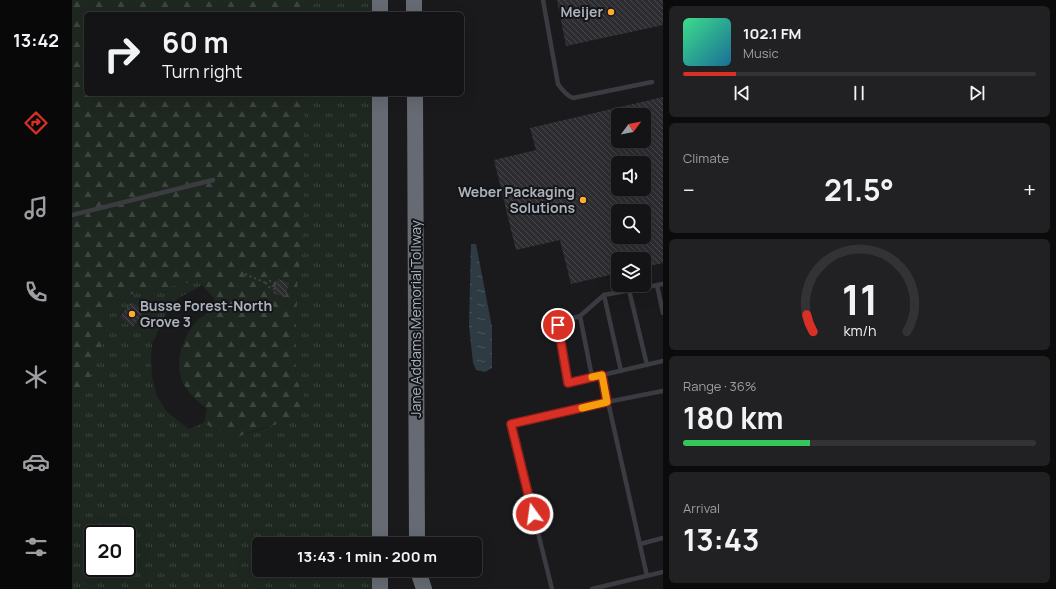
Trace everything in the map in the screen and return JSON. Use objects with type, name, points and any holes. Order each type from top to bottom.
[{"type":"highway","points":[[380,0],[380,12]]},
{"type":"highway","points":[[414,0],[414,12]]},
{"type":"highway","points":[[380,96],[380,537]]},
{"type":"highway","name":"Jane Addams Memorial Tollway","points":[[415,96],[418,537]]},
{"type":"highway","points":[[380,577],[380,589]]},
{"type":"highway","points":[[418,577],[418,589]]},
{"type":"highway","points":[[420,577],[424,589]]},
{"type":"lane","points":[[543,0],[558,84],[567,95],[573,98],[652,82]]},
{"type":"lane","points":[[72,215],[213,180]]},
{"type":"lane","points":[[651,286],[663,284]]},
{"type":"lane","points":[[657,285],[663,313]]},
{"type":"lane","points":[[619,292],[604,295],[580,316],[558,325],[568,383],[663,361]]},
{"type":"lane","points":[[630,292],[648,365]]},
{"type":"lane","points":[[604,295],[621,371]]},
{"type":"lane","points":[[580,316],[592,377]]},
{"type":"lane","points":[[602,375],[647,576]]},
{"type":"lane","points":[[552,589],[511,424],[663,391]]},
{"type":"lane","points":[[640,544],[663,538]]},
{"type":"lane","points":[[592,589],[663,572]]},
{"type":"path","points":[[245,274],[266,283],[275,289]]},
{"type":"path","points":[[266,283],[270,281],[276,283]]},
{"type":"green space","points":[[72,0],[380,0],[380,12],[84,12],[84,96],[380,96],[378,537],[252,537],[252,577],[378,577],[378,589],[72,589],[72,406],[98,364],[110,298],[202,280],[202,285],[177,299],[166,314],[152,344],[152,378],[157,396],[167,412],[189,429],[204,423],[232,439],[299,416],[303,393],[296,379],[295,322],[298,294],[297,274],[302,258],[87,212]]},
{"type":"green space","points":[[72,0],[306,0],[306,12],[84,12],[84,96],[305,96],[302,258],[297,274],[298,294],[295,322],[295,352],[296,379],[308,405],[300,416],[232,439],[204,423],[207,409],[186,389],[179,369],[179,360],[183,344],[191,328],[198,320],[216,307],[214,298],[202,285],[201,280],[110,298],[98,364],[72,406]]},
{"type":"water","points":[[471,244],[476,244],[492,327],[492,368],[485,372],[476,370],[473,363],[469,325]]},
{"type":"building","name":"Meijer","points":[[557,0],[663,0],[663,25],[566,46]]},
{"type":"building","name":"Weber Packaging Solutions","points":[[663,97],[663,263],[651,266],[651,252],[611,252],[611,275],[571,284],[560,240],[516,250],[494,160],[536,150],[530,128],[611,109],[611,148],[651,148],[651,108],[616,108]]},
{"type":"building","points":[[278,279],[289,283],[285,297],[273,293]]},
{"type":"building","name":"Busse Forest-North Grove 3","points":[[131,302],[144,311],[133,327],[120,317]]},
{"type":"slow traffic","points":[[582,408],[607,402],[602,375],[592,377]]},
{"type":"place","name":"Meijer","points":[[611,12]]},
{"type":"place","name":"Weber Packaging Solutions","points":[[583,200]]},
{"type":"place","name":"Busse Forest-North Grove 3","points":[[132,314]]},
{"type":"route","points":[[533,514],[511,424],[607,402],[602,375],[568,383],[558,325]]}]
